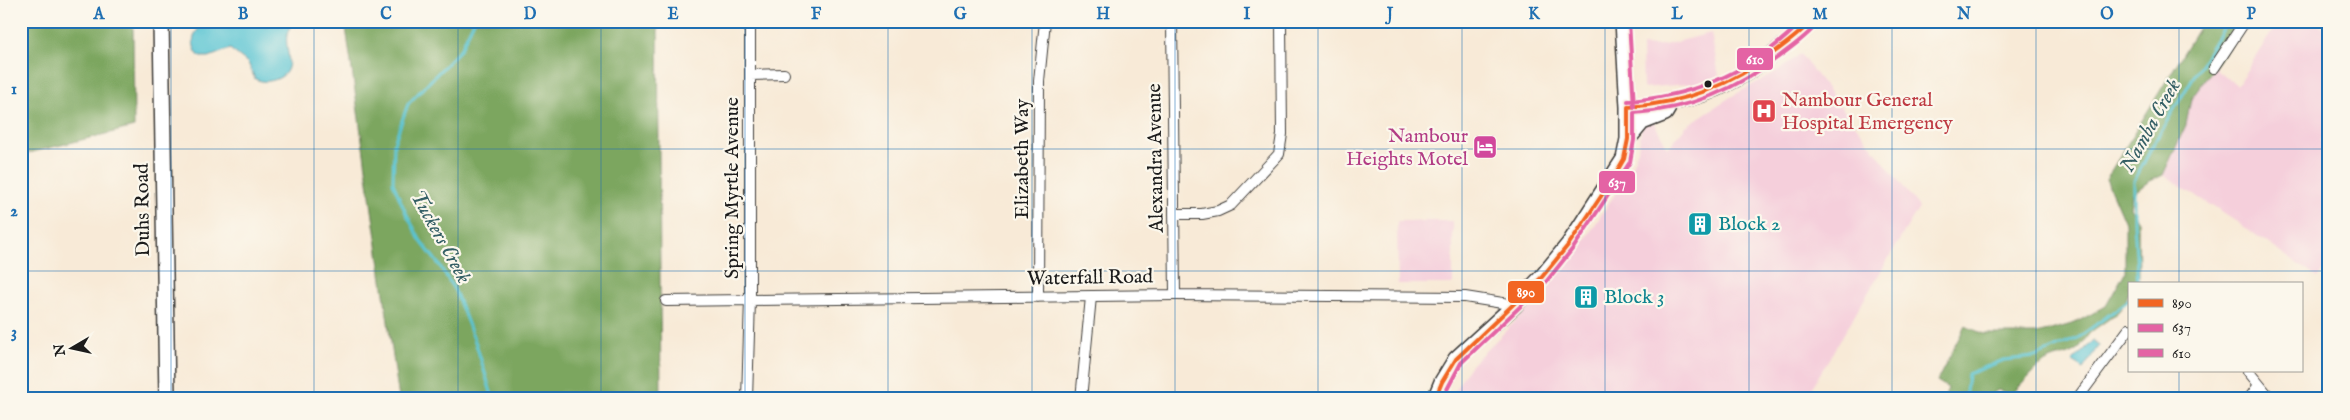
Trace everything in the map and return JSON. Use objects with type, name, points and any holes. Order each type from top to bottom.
[{"type":"street","name":"Duhs Road","points":[[161,21],[166,399]]},
{"type":"street","name":"Spring Myrtle Avenue","points":[[747,399],[750,300],[750,21]]},
{"type":"street","name":"Elizabeth Way","points":[[1038,297],[1039,80],[1045,21]]},
{"type":"street","name":"Alexandra Avenue","points":[[1172,21],[1175,295]]},
{"type":"street","points":[[1174,214],[1202,214],[1218,211],[1230,205],[1279,154],[1282,134],[1281,21]]},
{"type":"street","points":[[1435,399],[1442,382],[1456,359],[1515,305],[1542,277],[1573,238],[1624,159],[1628,139],[1628,108],[1622,21]]},
{"type":"street","points":[[1628,108],[1670,104],[1707,93],[1746,75],[1784,46],[1811,21]]},
{"type":"street","points":[[2214,68],[2245,21]]},
{"type":"street","name":"Spring Myrtle Avenue","points":[[750,75],[784,74]]},
{"type":"street","points":[[1628,139],[1642,122],[1665,113],[1670,104]]},
{"type":"street","name":"Waterfall Road","points":[[666,301],[1175,295],[1465,298],[1515,305]]},
{"type":"street","points":[[1081,399],[1091,297]]},
{"type":"street","points":[[2077,399],[2128,330]]},
{"type":"street","points":[[2249,372],[2271,399]]},
{"type":"street","points":[[2249,399],[2259,385]]},
{"type":"shaded area","points":[[2279,21],[2314,21],[2329,32],[2329,128],[2320,141],[2329,147],[2329,263],[2318,278],[2240,224],[2163,175],[2186,125],[2191,99],[2205,80],[2216,66],[2217,71],[2237,85]]},
{"type":"shaded area","points":[[1711,33],[1719,76],[1697,83],[1643,88],[1642,46],[1664,45]]},
{"type":"shaded area","points":[[1800,54],[1919,207],[1805,399],[1449,399],[1470,366],[1533,304],[1576,254],[1630,171],[1638,150],[1642,124],[1653,121],[1668,148],[1686,126],[1729,98],[1781,69]]},
{"type":"shaded area","points":[[1397,221],[1453,221],[1453,284],[1398,284]]},
{"type":"green space","points":[[21,21],[133,21],[134,127],[21,155]]},
{"type":"green space","points":[[345,21],[658,21],[661,399],[399,399]]},
{"type":"green space","points":[[2203,21],[2248,21],[2191,99],[2186,125],[2163,175],[2148,182],[2132,194],[2130,208],[2138,221],[2139,276],[2137,282],[2128,282],[2128,293],[2122,308],[2091,332],[2078,349],[2041,365],[2013,392],[2008,393],[1998,390],[1990,395],[1988,399],[1944,399],[1948,388],[1937,381],[1965,326],[1984,334],[2037,334],[2075,323],[2106,306],[2125,272],[2125,223],[2106,179]]},
{"type":"water","points":[[212,21],[248,22],[267,26],[269,21],[295,21],[287,35],[289,60],[286,72],[274,80],[262,81],[255,79],[248,63],[230,49],[209,57],[200,57],[194,46],[194,36],[201,27]]},
{"type":"water","points":[[2093,341],[2099,345],[2083,369],[2072,362]]},
{"type":"waterway","name":"Tuckers Creek","points":[[474,21],[460,50],[408,104],[394,143],[393,183],[420,240],[440,266],[455,291],[476,344],[493,399]]},
{"type":"waterway","name":"Namba Creek","points":[[2138,282],[2134,223],[2134,181],[2158,136],[2227,21]]},
{"type":"waterway","name":"Namba Creek","points":[[1965,399],[1968,374],[2004,360],[2035,357],[2078,338],[2128,301]]},
{"type":"transit line","name":"610","points":[[1629,21],[1634,107]]},
{"type":"transit line","name":"610","points":[[1628,101],[1677,93],[1700,87],[1722,78],[1764,54],[1802,21]]},
{"type":"transit line","name":"890","points":[[1435,399],[1442,382],[1456,359],[1542,277],[1569,244],[1610,183],[1624,159],[1628,139],[1628,107],[1688,97],[1724,83],[1759,63],[1794,37],[1811,21]]},
{"type":"transit line","name":"637","points":[[1442,399],[1461,363],[1546,282],[1574,247],[1630,162],[1634,140],[1634,113],[1655,111],[1694,102],[1730,87],[1764,67],[1799,41],[1816,25]]},
{"type":"place","name":"Nambour General Hospital Emergency","points":[[1764,111]]},
{"type":"place","name":"Nambour Heights Motel","points":[[1485,147]]},
{"type":"place","name":"Block 2","points":[[1700,224]]},
{"type":"place","name":"Block 3","points":[[1586,297]]}]
